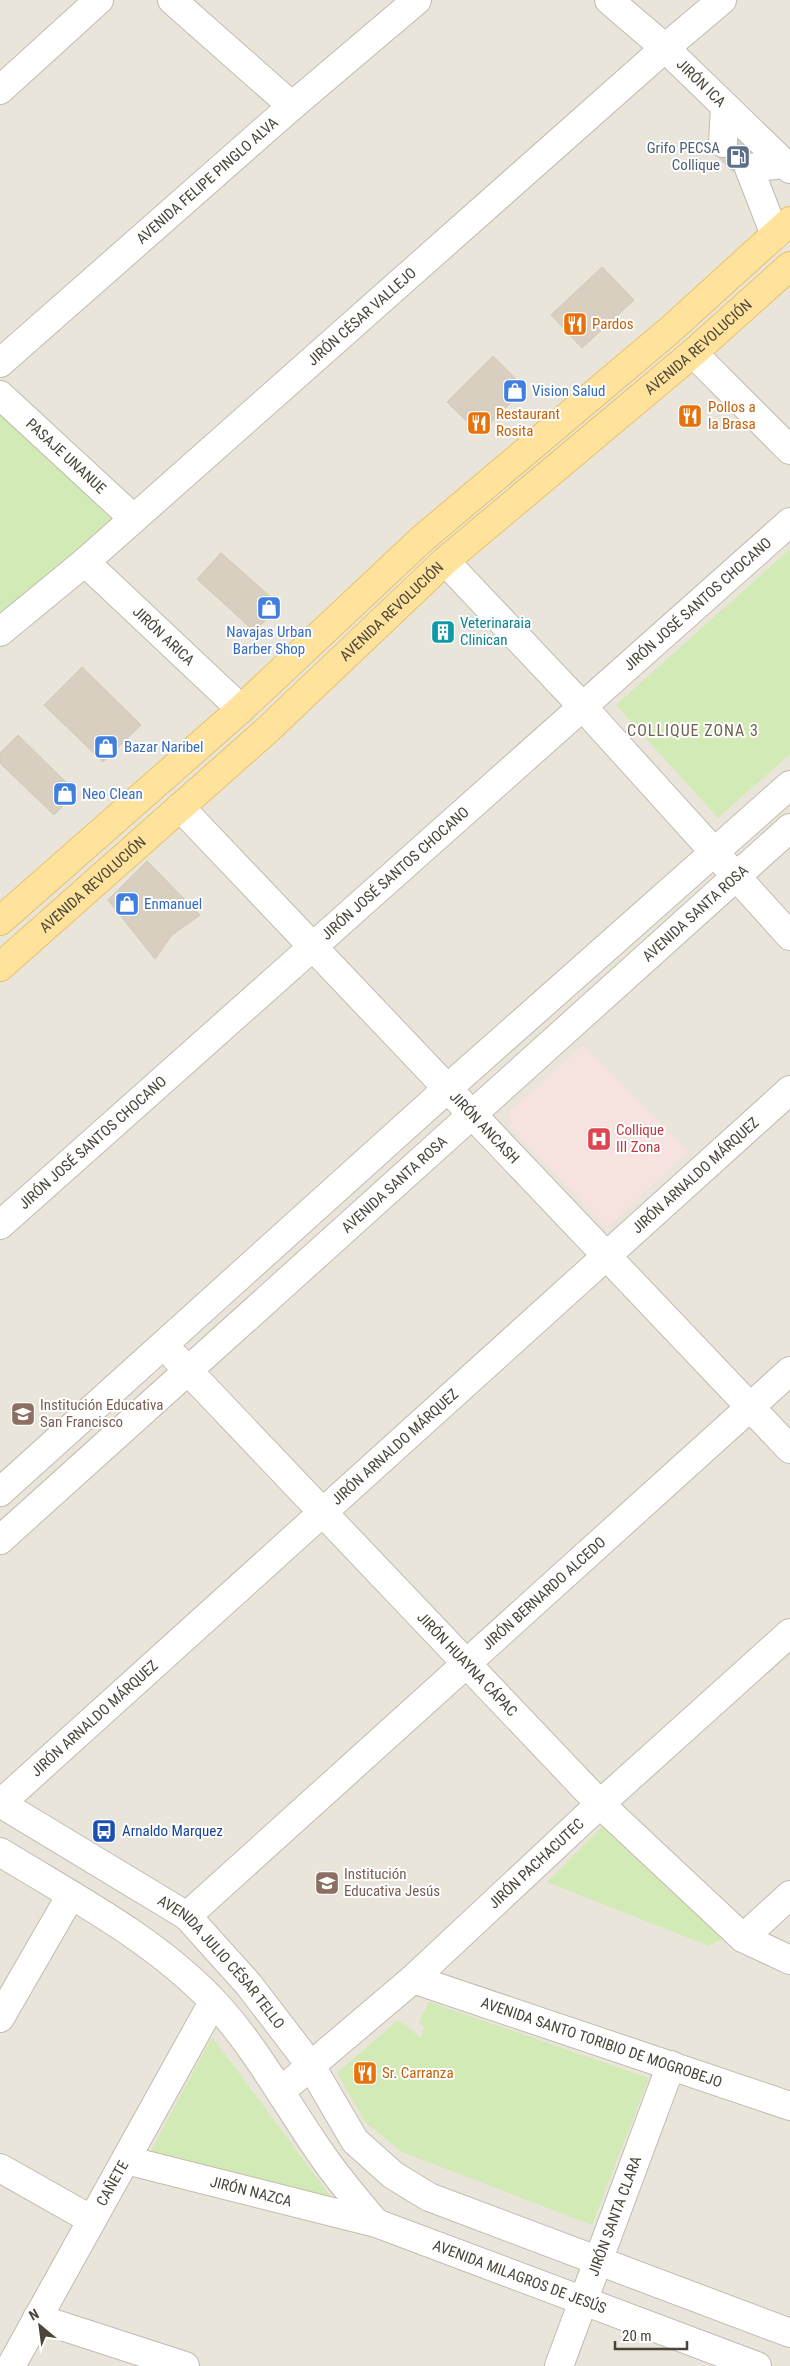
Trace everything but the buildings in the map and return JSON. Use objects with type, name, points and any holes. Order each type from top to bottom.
[{"type":"main road","name":"AVENIDA REVOLUCIÓN","points":[[0,921],[241,709],[422,539],[670,330],[782,228]]},
{"type":"main road","name":"AVENIDA REVOLUCIÓN","points":[[0,967],[272,726],[445,561],[693,352],[790,266]]},
{"type":"street","points":[[0,90],[99,0]]},
{"type":"street","points":[[172,0],[292,106]]},
{"type":"street","name":"AVENIDA FELIPE PINGLO ALVA","points":[[0,363],[292,106],[417,0]]},
{"type":"street","name":"JIRÓN ICA","points":[[609,0],[665,48],[787,166]]},
{"type":"street","name":"JIRÓN CÉSAR VALLEJO","points":[[0,632],[85,562],[665,48],[722,0]]},
{"type":"street","points":[[723,143],[725,107]]},
{"type":"street","points":[[782,228],[749,168],[787,166]]},
{"type":"street","points":[[693,352],[790,450]]},
{"type":"street","name":"PASAJE UNANUE","points":[[0,395],[133,518]]},
{"type":"street","name":"JIRÓN JOSÉ SANTOS CHOCANO","points":[[0,1225],[790,522]]},
{"type":"street","points":[[445,561],[583,707],[790,936]]},
{"type":"street","name":"JIRÓN ARICA","points":[[85,562],[241,709]]},
{"type":"street","points":[[0,1492],[448,1088],[790,785]]},
{"type":"street","name":"JIRÓN ANCASH","points":[[180,807],[790,1449]]},
{"type":"street","name":"AVENIDA SANTA ROSA","points":[[0,1540],[790,828]]},
{"type":"street","name":"JIRÓN ARNALDO MÁRQUEZ","points":[[0,1803],[790,1090]]},
{"type":"street","name":"JIRÓN HUAYNA CÁPAC","points":[[163,1346],[188,1370],[600,1804],[743,1938],[790,1960]]},
{"type":"street","name":"JIRÓN BERNARDO ALCEDO","points":[[187,1916],[790,1371]]},
{"type":"street","name":"JIRÓN PACHACUTEC","points":[[281,2091],[413,1979],[600,1804],[790,1633]]},
{"type":"street","name":"AVENIDA JULIO CÉSAR TELLO","points":[[0,1803],[187,1916],[249,1984],[310,2066],[355,2141],[393,2175],[428,2197],[597,2261]]},
{"type":"street","name":"AVENIDA JULIO CÉSAR TELLO","points":[[0,1852],[71,1895],[174,1963],[213,2002],[245,2039],[281,2091],[323,2158],[350,2192]]},
{"type":"street","points":[[0,2018],[71,1895]]},
{"type":"street","points":[[743,1938],[790,1895]]},
{"type":"street","name":"AVENIDA SANTO TORIBIO DE MOGROBEJO","points":[[413,1979],[790,2106]]},
{"type":"street","name":"CAÑETE","points":[[11,2366],[213,2002]]},
{"type":"street","name":"JIRÓN SANTA CLARA","points":[[559,2366],[671,2065]]},
{"type":"street","name":"JIRÓN NAZCA","points":[[126,2160],[376,2223]]},
{"type":"street","points":[[0,2168],[92,2220]]},
{"type":"street","name":"AVENIDA MILAGROS DE JESÚS","points":[[350,2192],[376,2223],[757,2366]]},
{"type":"street","points":[[597,2261],[790,2333]]},
{"type":"street","points":[[38,2318],[185,2366]]},
{"type":"shaded area","points":[[0,0],[790,0],[790,2366],[0,2366]]},
{"type":"shaded area","name":"Collique III Zona","points":[[583,1045],[688,1152],[607,1228],[509,1126],[509,1112]]},
{"type":"green space","points":[[0,411],[117,520],[0,616]]},
{"type":"green space","points":[[790,549],[790,754],[718,818],[616,705]]},
{"type":"green space","points":[[604,1825],[727,1936],[709,1946],[547,1882]]},
{"type":"green space","points":[[429,2002],[649,2078],[592,2225],[402,2152],[366,2123],[337,2073],[398,2020],[421,2038],[424,2027],[419,2022]]},
{"type":"green space","points":[[212,2037],[335,2202],[149,2154]]},
{"type":"tunnel","points":[[723,143],[749,168]]},
{"type":"place","name":"Grifo PECSA Collique","points":[[738,157]]},
{"type":"place","name":"Pardos","points":[[575,324]]},
{"type":"place","name":"Vision Salud","points":[[515,391]]},
{"type":"place","name":"Pollos a la Brasa","points":[[690,416]]},
{"type":"place","name":"Restaurant Rosita","points":[[479,423]]},
{"type":"place","name":"Navajas Urban Barber Shop","points":[[269,608]]},
{"type":"place","name":"Veterinaraia Clinican","points":[[443,632]]},
{"type":"place","name":"Bazar Naribel","points":[[106,747]]},
{"type":"place","name":"Neo Clean","points":[[65,794]]},
{"type":"place","name":"Enmanuel","points":[[127,904]]},
{"type":"place","name":"Collique III Zona","points":[[599,1139]]},
{"type":"place","name":"Institución Educativa San Francisco","points":[[23,1414]]},
{"type":"place","name":"Arnaldo Marquez","points":[[104,1831]]},
{"type":"place","name":"Institución Educativa Jesús","points":[[327,1883]]},
{"type":"place","name":"Sr. Carranza","points":[[365,2073]]},
{"type":"district","name":"COLLIQUE ZONA 3","points":[[693,730]]}]
